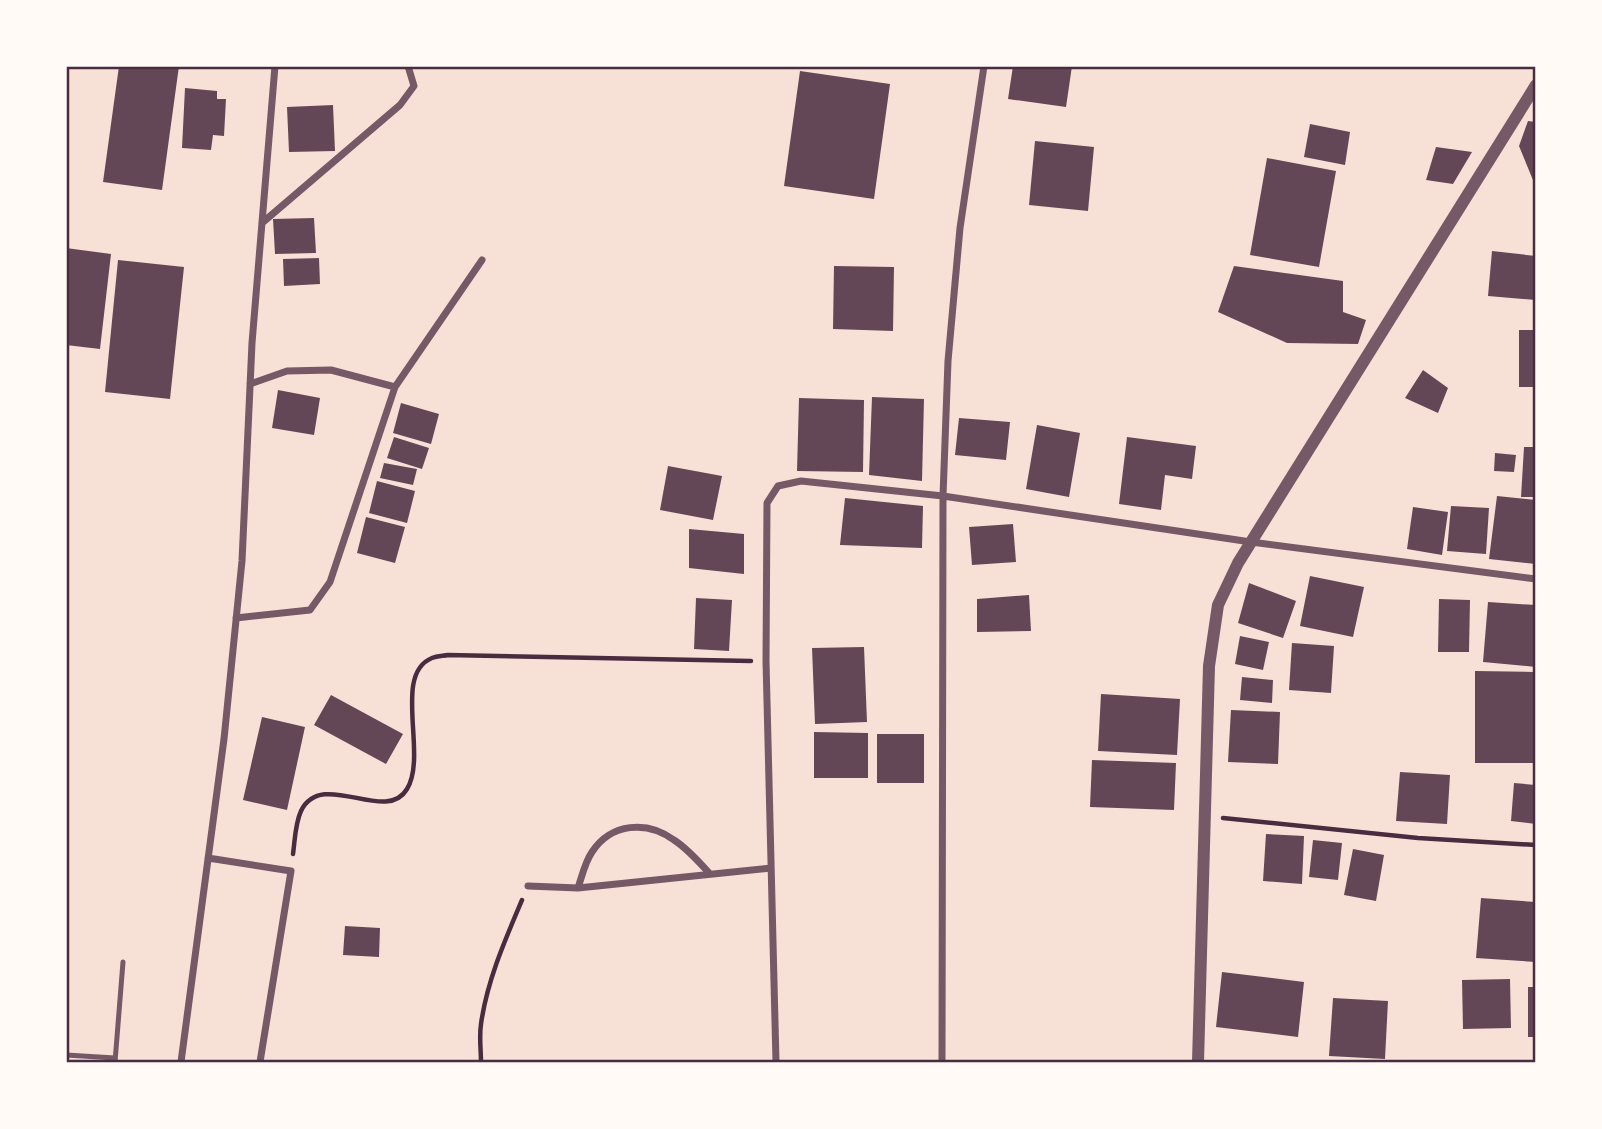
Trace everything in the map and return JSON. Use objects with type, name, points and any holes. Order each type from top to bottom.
[{"type":"street","points":[[181,1062],[224,739],[242,561],[250,384],[275,66]]},
{"type":"street","points":[[262,223],[400,104],[414,86],[408,66]]},
{"type":"street","points":[[942,1062],[943,496],[948,361],[961,228],[984,66]]},
{"type":"street","points":[[1198,1062],[1209,666],[1214,623],[1225,587],[1535,85]]},
{"type":"street","points":[[236,618],[310,610],[330,582],[395,387],[482,260]]},
{"type":"street","points":[[250,384],[287,371],[331,370],[395,387]]},
{"type":"street","points":[[776,1062],[766,661],[767,503],[778,486],[801,481],[943,496],[1251,542],[1535,579]]},
{"type":"street","points":[[578,888],[590,854],[601,839],[615,830],[631,827],[653,830],[672,838],[692,854],[710,874]]},
{"type":"street","points":[[208,858],[290,871],[260,1062]]},
{"type":"street","points":[[528,886],[578,888],[771,868]]},
{"type":"lane","points":[[66,1055],[115,1060],[123,962]]},
{"type":"path","points":[[290,871],[297,822],[302,809],[309,802],[321,795],[343,795],[391,802],[408,788],[414,771],[415,738],[411,689],[414,676],[431,658],[448,655],[766,661]]},
{"type":"path","points":[[1205,816],[1418,838],[1535,845]]},
{"type":"path","points":[[481,1062],[481,1026],[488,992],[502,948],[528,886]]},
{"type":"building","points":[[119,66],[179,66],[162,190],[103,182]]},
{"type":"building","points":[[1013,66],[1072,66],[1066,107],[1008,99]]},
{"type":"building","points":[[800,71],[890,84],[874,199],[784,186]]},
{"type":"building","points":[[185,88],[217,91],[217,99],[226,99],[224,136],[213,135],[211,150],[182,148]]},
{"type":"building","points":[[333,105],[335,151],[289,152],[287,107]]},
{"type":"building","points":[[1528,121],[1536,122],[1535,185],[1519,146]]},
{"type":"building","points":[[1310,124],[1350,132],[1345,165],[1304,157]]},
{"type":"building","points":[[1035,141],[1094,147],[1088,211],[1029,205]]},
{"type":"building","points":[[1436,147],[1472,152],[1453,184],[1426,180]]},
{"type":"building","points":[[1267,158],[1336,171],[1319,267],[1250,255]]},
{"type":"building","points":[[314,218],[316,253],[275,254],[273,219]]},
{"type":"building","points":[[66,248],[111,254],[100,349],[66,345]]},
{"type":"building","points":[[1492,251],[1536,256],[1536,300],[1488,296]]},
{"type":"building","points":[[319,258],[320,284],[284,286],[283,259]]},
{"type":"building","points":[[118,260],[184,267],[170,399],[105,392]]},
{"type":"building","points":[[834,266],[894,267],[893,331],[833,329]]},
{"type":"building","points":[[1234,266],[1343,281],[1343,312],[1366,320],[1358,344],[1287,343],[1218,312]]},
{"type":"building","points":[[1519,330],[1536,330],[1536,387],[1519,387]]},
{"type":"building","points":[[1423,370],[1448,388],[1438,413],[1405,398]]},
{"type":"building","points":[[278,390],[320,398],[314,435],[272,428]]},
{"type":"building","points":[[872,397],[924,399],[922,481],[869,475]]},
{"type":"building","points":[[799,398],[864,400],[863,472],[797,471]]},
{"type":"building","points":[[401,403],[439,414],[431,444],[393,433]]},
{"type":"building","points":[[959,418],[1010,422],[1006,460],[955,455]]},
{"type":"building","points":[[1037,425],[1080,433],[1069,497],[1026,489]]},
{"type":"building","points":[[394,437],[429,448],[422,469],[387,458]]},
{"type":"building","points":[[1127,437],[1196,446],[1192,479],[1165,475],[1161,510],[1119,504]]},
{"type":"building","points":[[1524,447],[1536,447],[1536,497],[1521,497]]},
{"type":"building","points":[[1495,453],[1516,455],[1514,472],[1494,471]]},
{"type":"building","points":[[384,463],[417,469],[413,485],[380,478]]},
{"type":"building","points":[[668,466],[722,476],[713,520],[660,510]]},
{"type":"building","points":[[377,481],[415,491],[407,523],[369,513]]},
{"type":"building","points":[[1497,496],[1536,500],[1536,564],[1489,559]]},
{"type":"building","points":[[845,498],[923,506],[922,548],[840,545]]},
{"type":"building","points":[[1451,506],[1489,508],[1486,554],[1447,551]]},
{"type":"building","points":[[1413,507],[1448,512],[1442,555],[1407,549]]},
{"type":"building","points":[[366,517],[405,527],[395,563],[357,553]]},
{"type":"building","points":[[1013,524],[1016,562],[972,565],[969,527]]},
{"type":"building","points":[[689,529],[744,534],[744,574],[689,568]]},
{"type":"building","points":[[1310,576],[1364,587],[1353,637],[1300,626]]},
{"type":"building","points":[[1249,583],[1296,601],[1283,638],[1238,623]]},
{"type":"building","points":[[1029,595],[1031,631],[977,632],[977,599]]},
{"type":"building","points":[[696,598],[732,600],[729,651],[694,649]]},
{"type":"building","points":[[1439,599],[1470,600],[1469,652],[1438,652]]},
{"type":"building","points":[[1488,602],[1536,605],[1536,667],[1483,662]]},
{"type":"building","points":[[1240,636],[1269,642],[1263,670],[1235,664]]},
{"type":"building","points":[[1292,643],[1334,646],[1331,693],[1289,690]]},
{"type":"building","points":[[864,647],[867,722],[815,724],[812,648]]},
{"type":"building","points":[[1475,671],[1534,672],[1534,763],[1475,763]]},
{"type":"building","points":[[1242,677],[1273,680],[1272,703],[1240,700]]},
{"type":"building","points":[[1101,694],[1180,699],[1177,755],[1098,751]]},
{"type":"building","points":[[331,695],[403,734],[386,764],[314,725]]},
{"type":"building","points":[[1231,710],[1280,712],[1278,764],[1228,762]]},
{"type":"building","points":[[262,717],[305,727],[287,810],[243,800]]},
{"type":"building","points":[[814,732],[868,733],[868,778],[814,778]]},
{"type":"building","points":[[877,734],[924,734],[924,783],[877,783]]},
{"type":"building","points":[[1092,760],[1176,763],[1174,810],[1090,807]]},
{"type":"building","points":[[1400,772],[1450,775],[1447,824],[1396,821]]},
{"type":"building","points":[[1514,783],[1536,785],[1536,824],[1511,821]]},
{"type":"building","points":[[1266,834],[1304,836],[1302,884],[1263,881]]},
{"type":"building","points":[[1313,840],[1342,843],[1338,880],[1309,877]]},
{"type":"building","points":[[1353,849],[1384,855],[1376,901],[1344,895]]},
{"type":"building","points":[[1481,898],[1536,902],[1536,962],[1476,958]]},
{"type":"building","points":[[345,926],[380,928],[379,957],[343,955]]},
{"type":"building","points":[[1222,972],[1304,982],[1298,1037],[1216,1027]]},
{"type":"building","points":[[1510,979],[1511,1028],[1463,1029],[1462,980]]},
{"type":"building","points":[[1528,987],[1536,987],[1536,1037],[1528,1037]]},
{"type":"building","points":[[1333,998],[1388,1001],[1385,1059],[1329,1056]]}]
